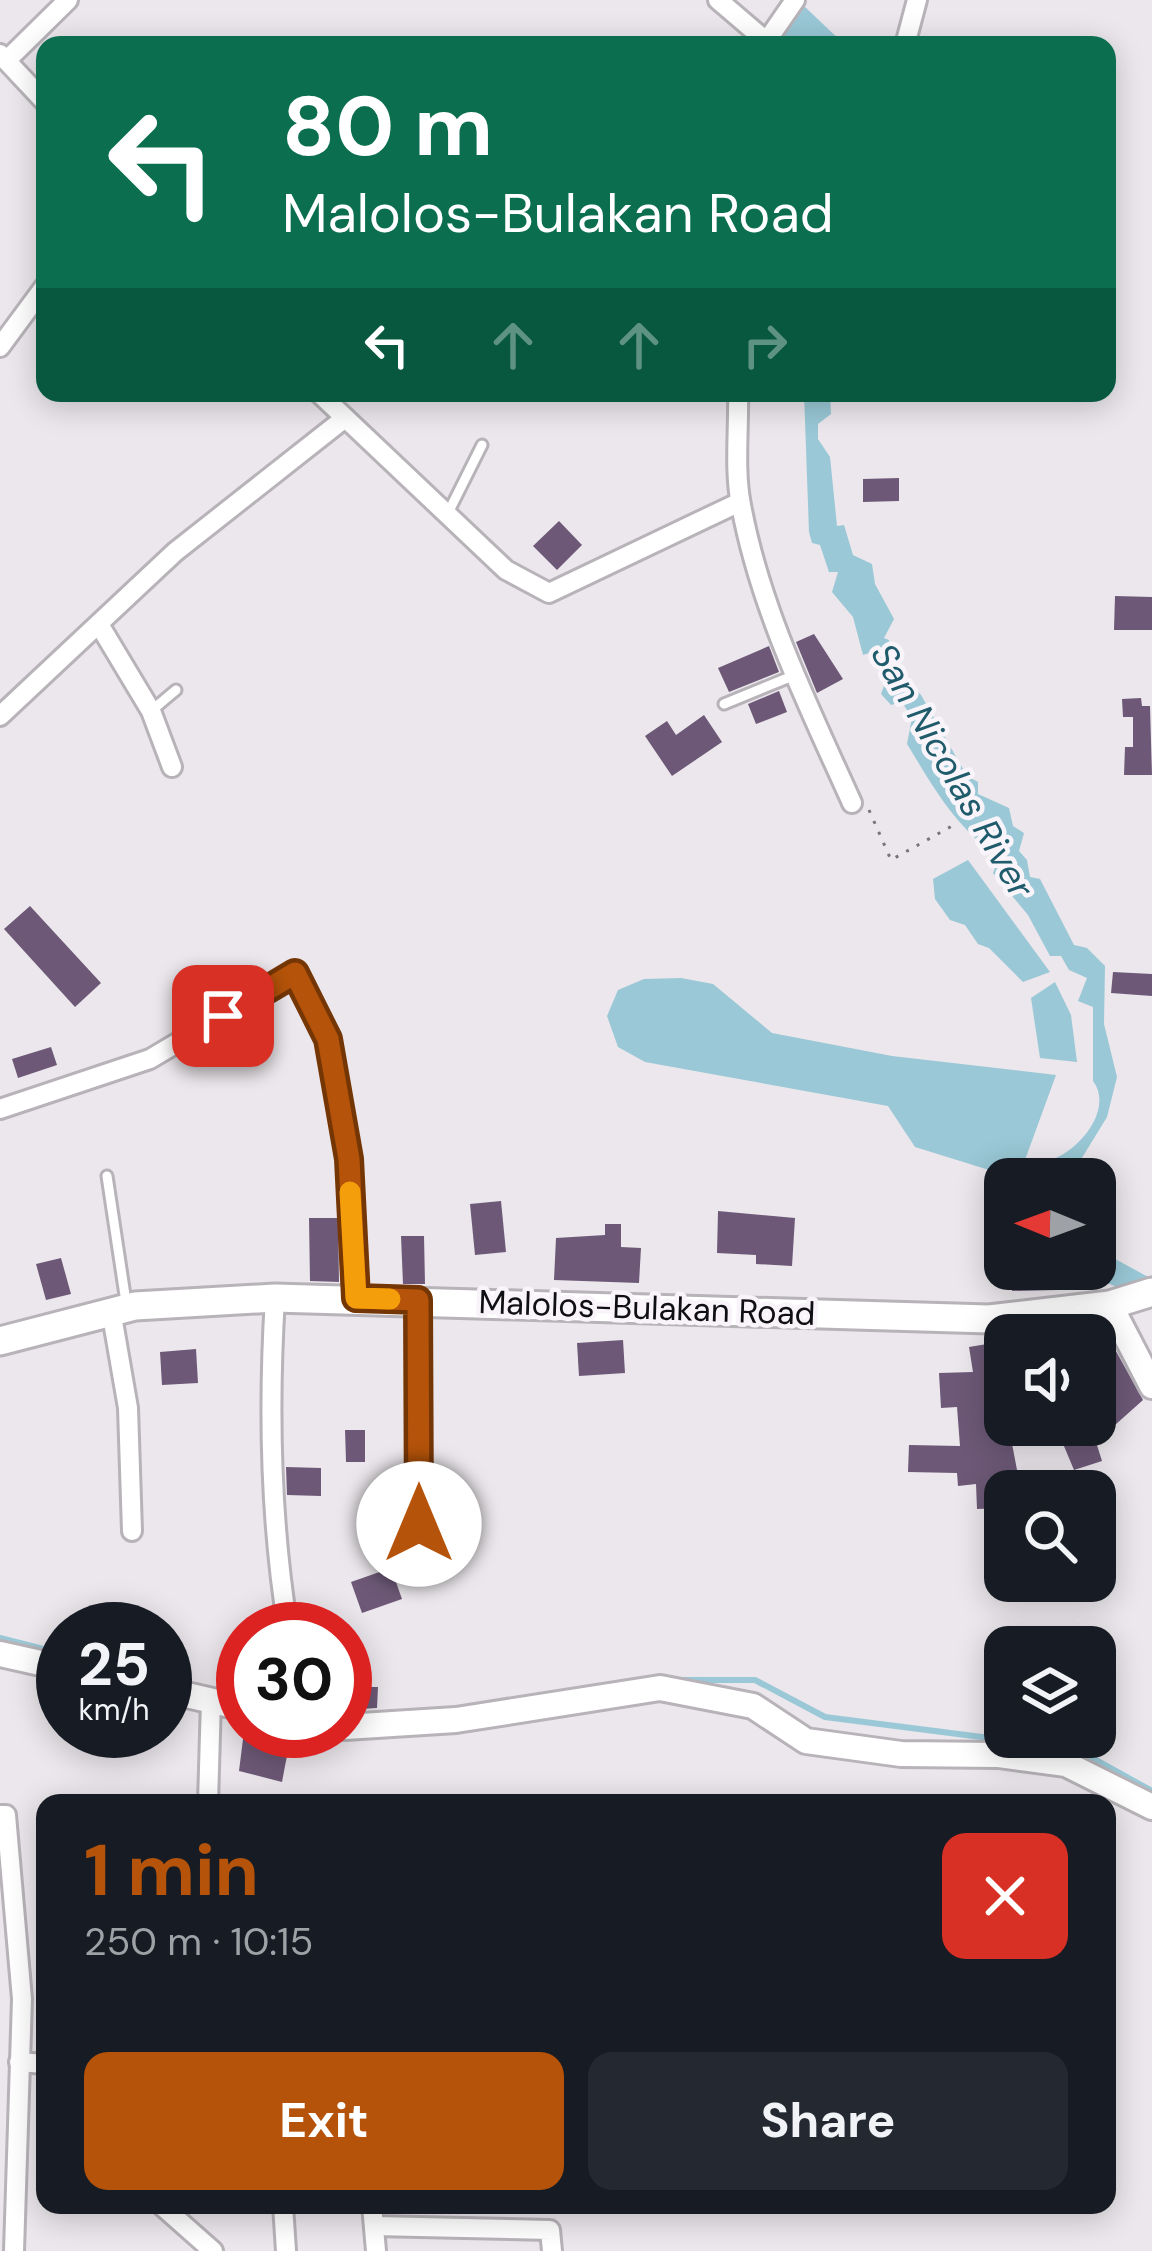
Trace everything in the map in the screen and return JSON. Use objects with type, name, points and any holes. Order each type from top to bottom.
[{"type":"main road","name":"Malolos-Bulakan Road","points":[[0,1341],[119,1309],[275,1298],[988,1319],[1117,1304],[1152,1292]]},
{"type":"street","points":[[36,92],[4,57],[68,0]]},
{"type":"street","points":[[718,0],[763,36]]},
{"type":"street","points":[[769,36],[795,0]]},
{"type":"street","points":[[907,36],[917,0]]},
{"type":"street","points":[[0,347],[36,298]]},
{"type":"street","points":[[329,402],[506,570],[549,593],[740,502]]},
{"type":"street","points":[[738,402],[740,502],[795,675],[852,802]]},
{"type":"street","points":[[0,716],[175,552],[345,418]]},
{"type":"street","points":[[100,626],[151,710],[172,767]]},
{"type":"street","points":[[0,1109],[150,1059],[295,973],[328,1039],[349,1159],[356,1298]]},
{"type":"street","points":[[275,1298],[269,1401],[272,1534],[283,1602]]},
{"type":"street","points":[[418,1300],[420,1569]]},
{"type":"street","points":[[1117,1304],[1152,1386]]},
{"type":"street","points":[[119,1309],[132,1531]]},
{"type":"street","points":[[0,1654],[36,1662]]},
{"type":"street","points":[[372,1725],[456,1720],[660,1688],[753,1706],[806,1741],[901,1754],[999,1755],[1066,1764],[1152,1807]]},
{"type":"street","points":[[192,1696],[216,1701]]},
{"type":"street","points":[[208,1794],[211,1700]]},
{"type":"street","points":[[0,1816],[6,1815],[22,1999],[14,2251]]},
{"type":"street","points":[[0,2001],[22,1999]]},
{"type":"street","points":[[19,2062],[36,2063]]},
{"type":"street","points":[[171,2214],[213,2251]]},
{"type":"street","points":[[284,2214],[286,2251]]},
{"type":"street","points":[[373,2214],[376,2251]]},
{"type":"street","points":[[374,2226],[550,2230],[552,2251]]},
{"type":"street","points":[[461,2228],[462,2251]]},
{"type":"lane","points":[[447,515],[482,445]]},
{"type":"lane","points":[[724,704],[795,675]]},
{"type":"lane","points":[[151,710],[176,690]]},
{"type":"lane","points":[[107,1176],[119,1309]]},
{"type":"path","points":[[852,802],[863,796],[891,860],[952,826]]},
{"type":"water","points":[[804,6],[836,36],[784,36],[780,34]]},
{"type":"water","name":"San Nicolas River","points":[[804,402],[830,402],[831,414],[818,424],[818,439],[830,457],[837,526],[844,525],[853,555],[872,564],[875,584],[894,619],[884,638],[889,640],[896,666],[921,695],[967,776],[978,782],[978,794],[1009,808],[1013,826],[1024,833],[1019,851],[1027,860],[1030,877],[1040,879],[1074,945],[1087,948],[1105,966],[1104,1024],[1117,1077],[1107,1117],[1082,1158],[1055,1158],[1082,1138],[1099,1104],[1093,1081],[1093,1007],[1078,1001],[1087,978],[1069,970],[1061,956],[1050,956],[1028,915],[993,873],[1000,857],[958,821],[937,792],[907,744],[912,718],[902,702],[891,705],[881,694],[885,683],[869,653],[863,655],[853,617],[832,592],[838,572],[829,572],[820,545],[812,543]]},
{"type":"water","points":[[968,860],[1050,972],[1023,982],[989,948],[978,944],[965,925],[950,920],[935,899],[933,879]]},
{"type":"water","points":[[681,978],[713,984],[772,1033],[892,1056],[1056,1075],[1026,1158],[984,1158],[984,1168],[915,1147],[888,1106],[645,1062],[618,1047],[607,1016],[618,990],[644,979]]},
{"type":"water","points":[[1055,982],[1071,1015],[1077,1062],[1040,1058],[1031,998]]},
{"type":"water","points":[[1116,1259],[1150,1278],[1117,1287]]},
{"type":"building","points":[[899,478],[899,501],[863,502],[863,479]]},
{"type":"building","points":[[559,521],[582,545],[557,570],[533,546]]},
{"type":"building","points":[[1115,596],[1152,597],[1152,630],[1114,630]]},
{"type":"building","points":[[814,634],[843,679],[817,693],[796,642]]},
{"type":"building","points":[[769,646],[779,672],[729,692],[718,668]]},
{"type":"building","points":[[779,691],[787,712],[756,724],[748,704]]},
{"type":"building","points":[[1141,698],[1142,706],[1150,706],[1152,775],[1124,775],[1125,747],[1133,747],[1133,717],[1123,717],[1122,699]]},
{"type":"building","points":[[704,715],[722,742],[672,776],[645,736],[667,721],[676,735]]},
{"type":"building","points":[[30,906],[101,983],[75,1007],[4,929]]},
{"type":"building","points":[[1113,972],[1152,974],[1152,996],[1111,993]]},
{"type":"building","points":[[51,1047],[57,1065],[18,1078],[12,1059]]},
{"type":"building","points":[[501,1201],[506,1252],[475,1255],[470,1204]]},
{"type":"building","points":[[718,1211],[795,1218],[792,1266],[756,1264],[756,1255],[717,1253]]},
{"type":"building","points":[[309,1218],[338,1218],[339,1282],[310,1281]]},
{"type":"building","points":[[605,1224],[621,1224],[621,1247],[641,1248],[639,1283],[554,1280],[556,1238],[605,1235]]},
{"type":"building","points":[[401,1236],[424,1236],[425,1284],[403,1284]]},
{"type":"building","points":[[61,1258],[71,1294],[46,1300],[36,1264]]},
{"type":"building","points":[[623,1340],[625,1373],[579,1376],[577,1343]]},
{"type":"building","points":[[984,1344],[984,1446],[1012,1446],[1017,1470],[984,1470],[984,1509],[977,1509],[976,1484],[958,1486],[957,1473],[908,1472],[909,1445],[960,1446],[957,1407],[941,1408],[939,1373],[973,1372],[969,1347]]},
{"type":"building","points":[[196,1349],[198,1383],[162,1385],[160,1352]]},
{"type":"building","points":[[1116,1351],[1143,1400],[1116,1424]]},
{"type":"building","points":[[345,1430],[365,1430],[365,1462],[346,1462]]},
{"type":"building","points":[[1064,1446],[1097,1446],[1102,1461],[1074,1470]]},
{"type":"building","points":[[286,1467],[321,1468],[321,1496],[287,1495]]},
{"type":"building","points":[[391,1568],[402,1599],[372,1610],[372,1602],[358,1602],[351,1582]]},
{"type":"building","points":[[372,1687],[378,1687],[377,1708],[372,1708]]},
{"type":"building","points":[[241,1758],[287,1758],[282,1782],[239,1771]]},
{"type":"waterway","points":[[0,1638],[36,1647]]},
{"type":"waterway","points":[[675,1680],[755,1680],[825,1717],[1076,1749],[1152,1791]]},
{"type":"slow traffic","points":[[350,1192],[356,1298],[390,1299]]},
{"type":"route","points":[[223,1016],[295,973],[328,1039],[349,1159],[356,1298],[418,1300],[419,1524]]}]
